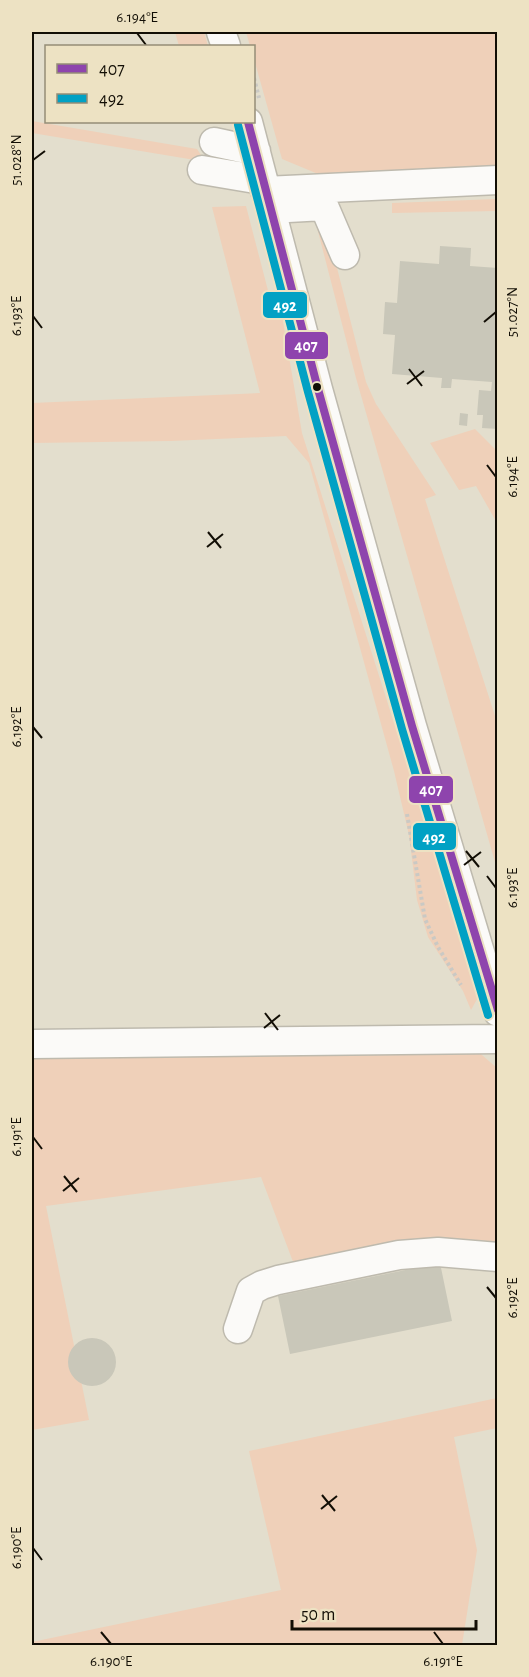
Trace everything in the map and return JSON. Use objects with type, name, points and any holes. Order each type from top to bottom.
[{"type":"street","points":[[248,123],[318,389],[412,726],[498,1012]]},
{"type":"street","points":[[214,142],[256,151]]},
{"type":"street","points":[[202,170],[266,194],[324,206],[345,255]]},
{"type":"street","points":[[266,194],[498,180]]},
{"type":"street","points":[[32,1044],[498,1039]]},
{"type":"street","points":[[238,1329],[251,1291],[278,1280],[399,1255],[438,1252],[498,1257]]},
{"type":"path","points":[[407,814],[425,919],[438,947],[466,993]]},
{"type":"shaded area","points":[[175,32],[204,32],[208,45],[179,45]]},
{"type":"shaded area","points":[[246,32],[497,32],[497,175],[335,181],[282,159],[255,63],[255,45],[250,45]]},
{"type":"shaded area","points":[[32,121],[197,149],[201,155],[201,161],[32,133]]},
{"type":"shaded area","points":[[497,199],[497,211],[392,213],[392,203]]},
{"type":"shaded area","points":[[246,206],[271,302],[280,304],[302,433],[480,994],[471,1010],[463,991],[428,937],[417,900],[409,835],[394,771],[309,463],[286,436],[171,441],[32,443],[32,403],[260,393],[212,207]]},
{"type":"shaded area","points":[[314,216],[334,256],[366,382],[376,404],[436,495],[425,499],[497,722],[497,869],[356,378]]},
{"type":"shaded area","points":[[475,429],[497,451],[497,523],[476,486],[459,490],[430,443]]},
{"type":"shaded area","points":[[475,1049],[497,1068],[497,1246],[295,1267],[261,1177],[46,1206],[89,1420],[32,1430],[32,1056]]},
{"type":"shaded area","points":[[497,1398],[497,1428],[454,1437],[477,1550],[462,1645],[32,1645],[32,1642],[281,1590],[249,1451]]},
{"type":"building","points":[[440,246],[471,248],[470,266],[498,268],[498,429],[482,428],[483,415],[477,415],[479,390],[491,391],[492,382],[452,379],[451,388],[441,388],[442,378],[392,374],[395,335],[383,334],[385,302],[397,303],[400,261],[439,264]]},
{"type":"building","points":[[460,413],[468,414],[467,426],[459,425]]},
{"type":"building","points":[[440,1263],[452,1321],[290,1354],[278,1296]]},
{"type":"building","points":[[87,1338],[97,1338],[109,1345],[116,1357],[116,1367],[109,1379],[97,1386],[87,1386],[72,1375],[68,1367],[68,1357],[79,1342]]},
{"type":"transit line","name":"407","points":[[248,123],[318,389],[412,726],[498,1010]]},
{"type":"transit line","name":"492","points":[[238,125],[308,392],[402,729],[488,1015]]}]
